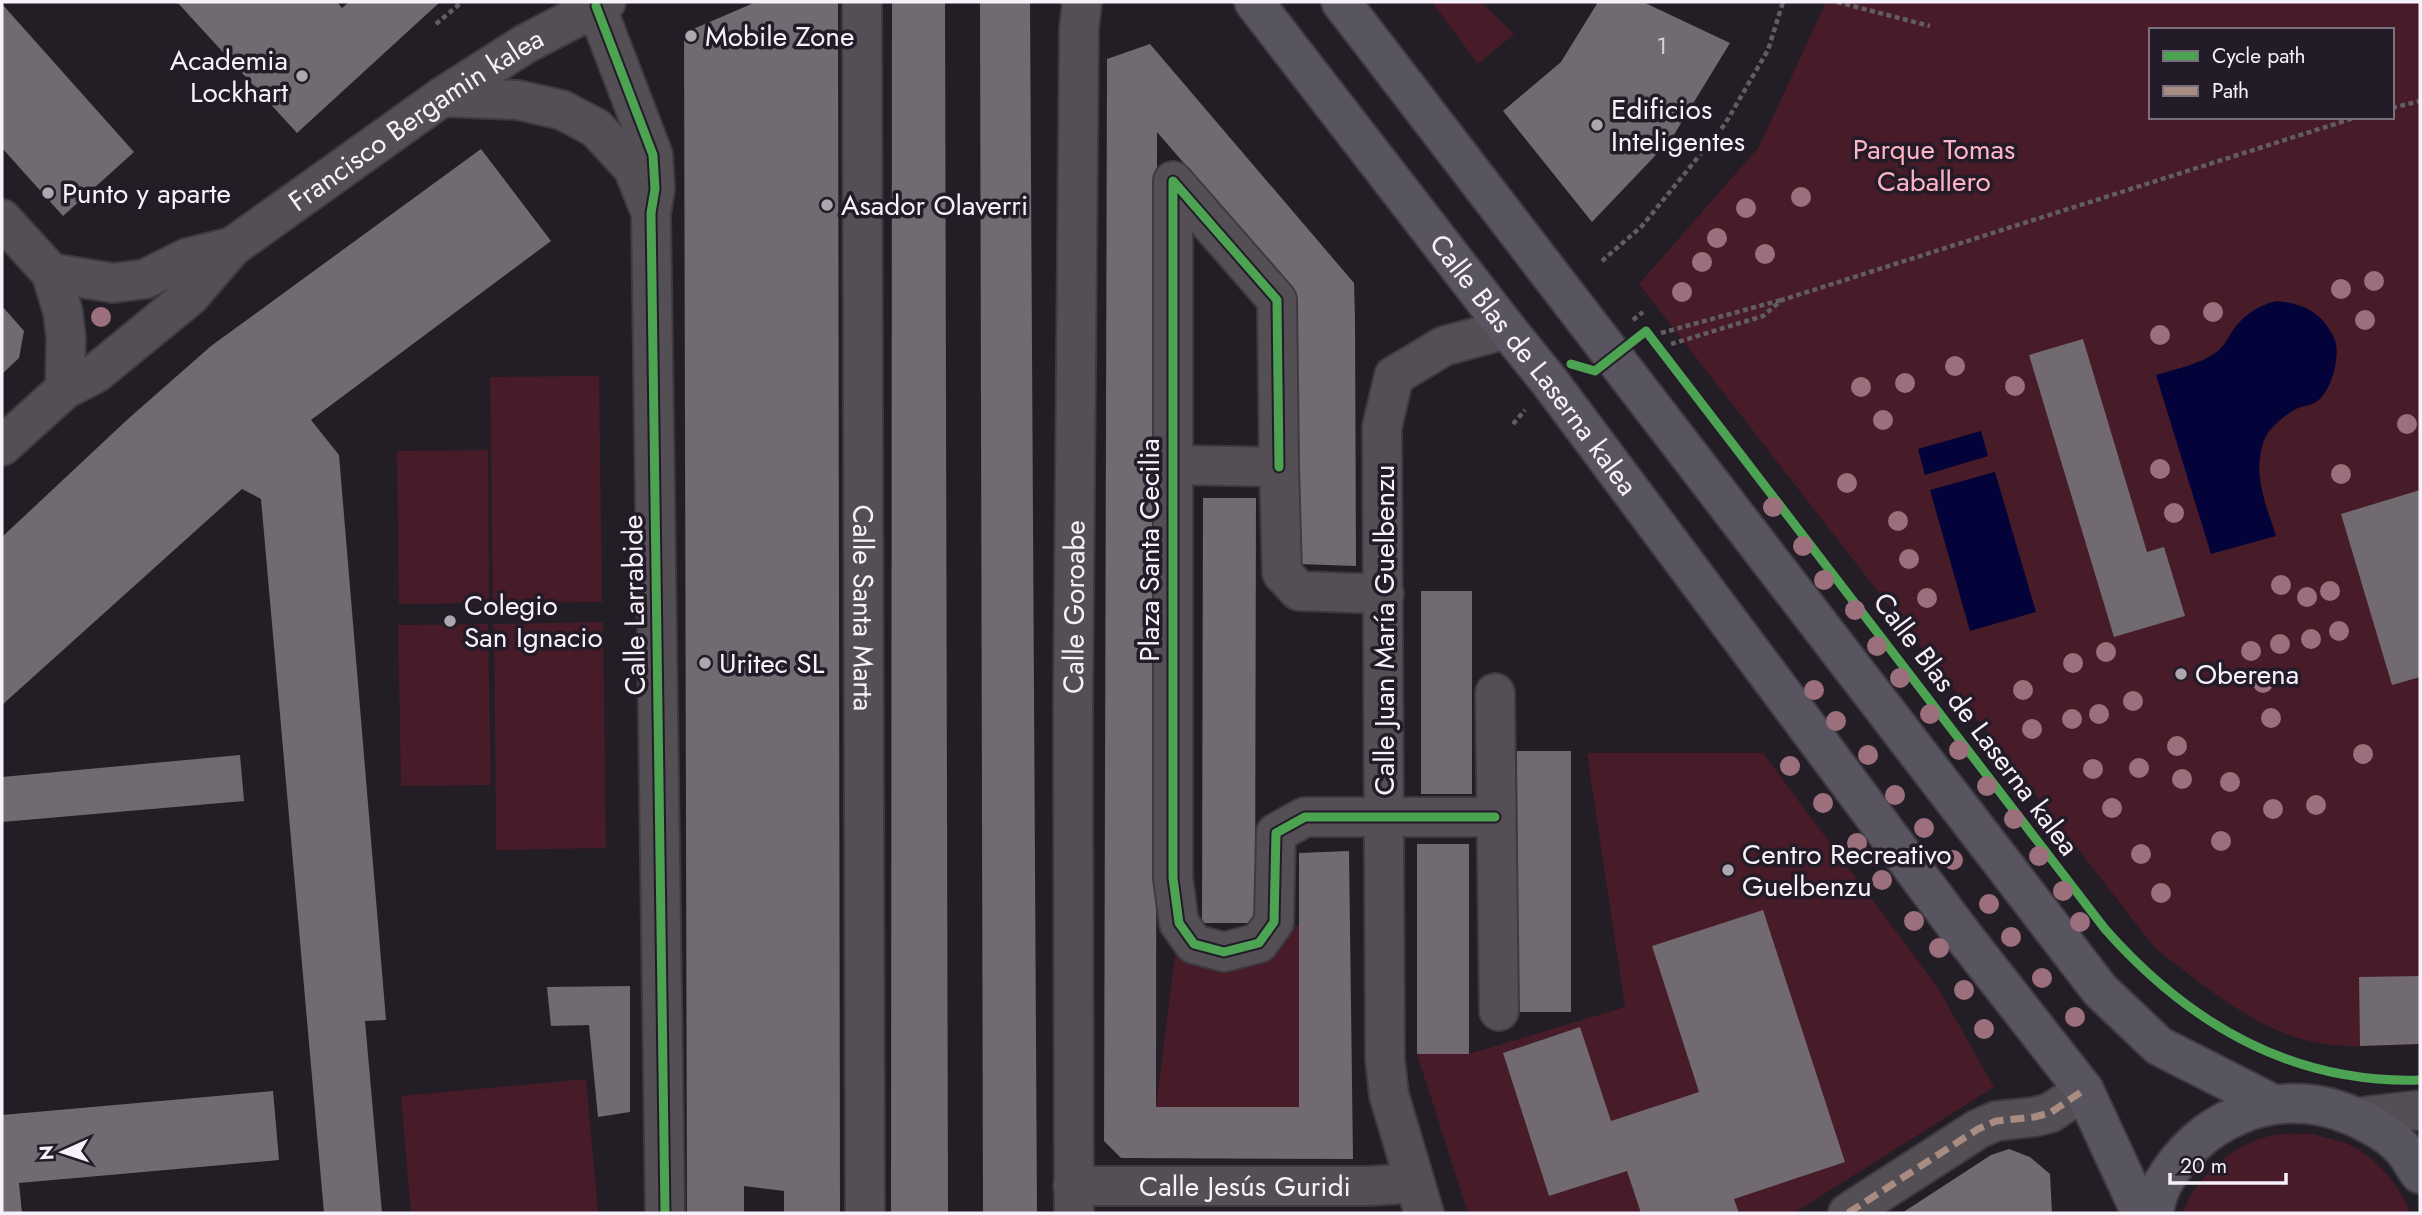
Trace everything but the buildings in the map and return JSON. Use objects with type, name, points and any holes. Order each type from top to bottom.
[{"type":"main road","name":"Calle Blas de Laserna kalea","points":[[1254,2],[1549,380],[1965,938],[2084,1090],[2141,1213]]},
{"type":"main road","points":[[1341,2],[2100,990],[2158,1046],[2273,1104]]},
{"type":"main road","points":[[2153,1213],[2162,1184],[2190,1146],[2228,1118],[2273,1104],[2317,1104],[2359,1117],[2400,1146],[2420,1174]]},
{"type":"street","name":"Calle Santa Marta","points":[[862,2],[865,1213]]},
{"type":"street","name":"Calle Goroabe","points":[[1073,1200],[1073,703],[1079,29],[1082,2]]},
{"type":"street","name":"Francisco Bergamin kalea","points":[[2,446],[65,389],[96,373],[190,296],[232,247],[442,97],[525,44],[601,4]]},
{"type":"street","name":"Calle Larrabide","points":[[601,4],[653,155],[655,189],[651,213],[665,1213]]},
{"type":"street","name":"Calle Larrabide","points":[[442,97],[518,100],[562,110],[596,128],[633,168],[651,213]]},
{"type":"street","name":"Plaza Santa Cecilia","points":[[1384,594],[1299,591],[1282,573],[1278,300],[1173,181],[1173,878],[1179,923],[1194,944],[1224,952],[1259,943],[1274,922],[1276,833],[1305,817],[1385,817]]},
{"type":"street","points":[[2,219],[51,273],[63,312],[66,338],[65,389]]},
{"type":"street","name":"Francisco Bergamin kalea","points":[[51,273],[113,284],[145,279],[187,258],[232,247]]},
{"type":"street","name":"Calle Juan María Guelbenzu","points":[[1420,1198],[1388,1094],[1385,1059],[1382,427],[1394,376],[1444,346],[1507,329]]},
{"type":"street","name":"Plaza Santa Cecilia","points":[[1172,465],[1279,467]]},
{"type":"street","points":[[1495,693],[1499,1011]]},
{"type":"street","points":[[1385,817],[1495,817]]},
{"type":"street","points":[[1848,1213],[1978,1129],[1996,1121],[2034,1118],[2050,1113],[2084,1090]]},
{"type":"street","points":[[2359,1117],[2420,1110]]},
{"type":"street","name":"Calle Jesús Guridi","points":[[1073,1200],[1201,1200],[1370,1186],[1420,1198]]},
{"type":"path","points":[[436,24],[462,2]]},
{"type":"path","points":[[1602,261],[1643,226],[1725,124],[1768,50],[1783,2]]},
{"type":"path","points":[[1837,2],[1930,26]]},
{"type":"path","points":[[2394,108],[2420,101]]},
{"type":"path","points":[[1661,333],[1782,300],[2351,119]]},
{"type":"path","points":[[1671,344],[1763,316],[1782,300]]},
{"type":"green space","points":[[1432,2],[1481,2],[1514,34],[1478,64]]},
{"type":"green space","name":"Oberena","points":[[1826,2],[2420,2],[2420,1044],[2333,1045],[2284,1033],[2216,995],[2155,948],[1639,284],[1759,147]]},
{"type":"green space","points":[[599,376],[602,602],[493,603],[490,377]]},
{"type":"green space","points":[[488,450],[489,603],[399,604],[397,451]]},
{"type":"green space","points":[[603,622],[606,848],[496,850],[494,624]]},
{"type":"green space","points":[[488,624],[491,785],[401,786],[398,625]]},
{"type":"green space","name":"Centro Recreativo Guelbenzu","points":[[1587,753],[1763,753],[1938,988],[1994,1087],[1794,1213],[1468,1213],[1417,1054],[1469,1054],[1625,1007]]},
{"type":"green space","points":[[1274,922],[1299,926],[1299,1107],[1156,1107],[1179,923],[1194,944]]},
{"type":"green space","points":[[586,1079],[598,1213],[411,1213],[401,1096]]},
{"type":"green space","points":[[2314,1134],[2350,1145],[2369,1157],[2394,1183],[2410,1213],[2183,1213],[2197,1186],[2219,1162],[2233,1152],[2261,1138]]},
{"type":"shaded area","points":[[2276,301],[2306,308],[2324,322],[2336,344],[2333,376],[2321,398],[2287,415],[2265,438],[2259,463],[2260,476],[2264,500],[2276,536],[2211,554],[2156,375],[2211,356],[2222,347],[2245,317]]},
{"type":"shaded area","points":[[1981,431],[1988,456],[1925,475],[1918,449]]},
{"type":"shaded area","points":[[1995,472],[2036,612],[1970,631],[1930,490]]},
{"type":"marked path","points":[[1848,1213],[1978,1129],[1996,1121],[2050,1113],[2084,1090]]},
{"type":"cycle path","points":[[596,6],[653,155],[655,189],[651,213],[665,1213]]},
{"type":"cycle path","points":[[1279,467],[1277,300],[1173,181],[1173,878],[1179,923],[1194,944],[1224,952],[1259,943],[1274,922],[1276,833],[1305,817],[1495,817]]},
{"type":"cycle path","points":[[1571,364],[1595,371],[1646,331],[2105,929],[2137,963],[2172,993],[2208,1020],[2246,1042],[2286,1059],[2328,1071],[2373,1079],[2420,1080]]},
{"type":"place","name":"Mobile Zone","points":[[691,36]]},
{"type":"place","name":"Academia Lockhart","points":[[302,76]]},
{"type":"place","name":"Edificios Inteligentes","points":[[1597,125]]},
{"type":"place","name":"Punto y aparte","points":[[48,193]]},
{"type":"place","name":"Asador Olaverri","points":[[827,205]]},
{"type":"place","name":"Colegio San Ignacio","points":[[450,621]]},
{"type":"place","name":"Uritec SL","points":[[705,663]]},
{"type":"place","name":"Oberena","points":[[2181,674]]},
{"type":"place","name":"Centro Recreativo Guelbenzu","points":[[1728,870]]},
{"type":"park label","name":"Parque Tomas Caballero","points":[[1934,165]]}]
